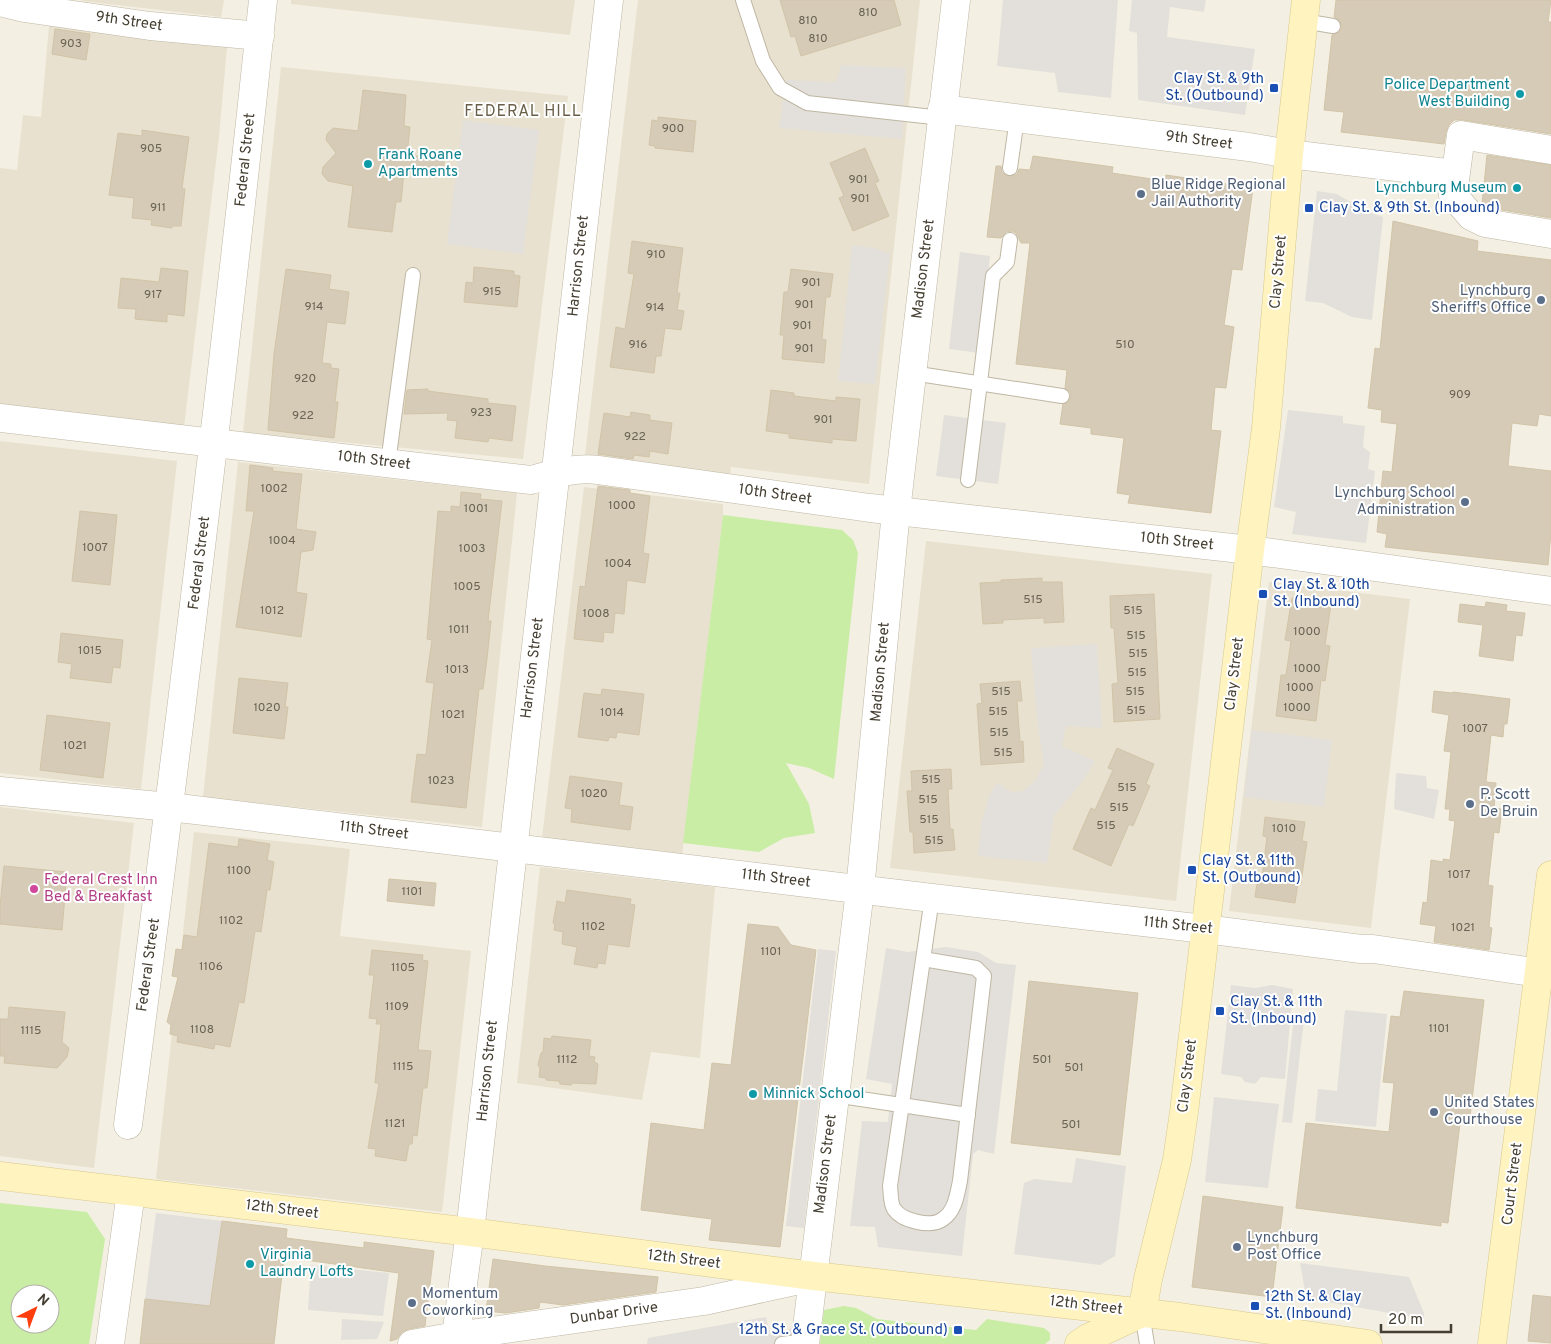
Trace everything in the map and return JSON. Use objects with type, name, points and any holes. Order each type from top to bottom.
[{"type":"street","name":"Federal Street","points":[[128,1124],[170,806],[214,442],[263,0]]},
{"type":"street","name":"Harrison Street","points":[[456,1336],[470,1232],[609,0]]},
{"type":"street","name":"Madison Street","points":[[798,1343],[814,1276],[860,890],[896,511],[956,0]]},
{"type":"street","name":"9th Street","points":[[0,2],[24,8],[150,26],[260,36]]},
{"type":"street","name":"Clay Street","points":[[1142,1313],[1148,1279],[1177,1160],[1266,428],[1288,154],[1304,11]]},
{"type":"street","name":"9th Street","points":[[942,113],[1017,118],[1455,174]]},
{"type":"street","points":[[1551,150],[1461,135],[1453,195],[1470,216],[1485,223],[1551,234]]},
{"type":"street","name":"10th Street","points":[[0,418],[531,480],[584,468],[896,511],[1250,550],[1551,591]]},
{"type":"street","name":"11th Street","points":[[0,792],[170,806],[860,890],[1374,949],[1545,974]]},
{"type":"street","name":"Court Street","points":[[1492,1344],[1545,974],[1551,875]]},
{"type":"street","name":"12th Street","points":[[0,1176],[470,1232],[814,1276],[1180,1317],[1368,1344]]},
{"type":"street","points":[[110,1344],[131,1192]]},
{"type":"street","name":"Dunbar Drive","points":[[412,1344],[456,1336],[704,1301],[814,1276]]},
{"type":"street","points":[[1079,1344],[1142,1313]]},
{"type":"lane","points":[[743,0],[763,61],[780,88],[807,103],[942,113]]},
{"type":"lane","points":[[1304,11],[1334,26]]},
{"type":"lane","points":[[1010,168],[1017,118]]},
{"type":"lane","points":[[968,480],[994,276],[1007,262],[1010,240]]},
{"type":"lane","points":[[388,463],[414,275]]},
{"type":"lane","points":[[912,373],[1062,396]]},
{"type":"lane","points":[[923,959],[976,968],[984,976],[960,1181],[954,1205],[943,1219],[931,1225],[903,1218],[893,1208],[890,1186],[902,1105],[923,959],[932,898]]},
{"type":"lane","points":[[834,1096],[968,1115]]},
{"type":"lane","name":"Clay Street","points":[[1142,1313],[1147,1344]]},
{"type":"shaded area","points":[[82,0],[224,0],[221,17]]},
{"type":"shaded area","points":[[291,0],[575,0],[570,35],[291,4]]},
{"type":"shaded area","points":[[638,0],[920,0],[869,484],[731,467],[730,476],[585,455]]},
{"type":"shaded area","points":[[1003,0],[1118,0],[1111,98],[1058,92],[1055,73],[997,66]]},
{"type":"shaded area","points":[[1132,0],[1206,0],[1204,12],[1170,7],[1167,37],[1255,49],[1245,115],[1138,100],[1137,33],[1129,31]]},
{"type":"shaded area","points":[[49,26],[227,47],[219,137],[184,427],[0,404],[0,168],[17,170],[23,115],[41,117]]},
{"type":"shaded area","points":[[841,65],[906,68],[902,139],[779,128],[786,80],[836,82]]},
{"type":"shaded area","points":[[281,67],[568,96],[523,459],[243,433]]},
{"type":"shaded area","points":[[463,120],[539,130],[523,254],[447,244]]},
{"type":"shaded area","points":[[1317,191],[1337,194],[1365,211],[1383,217],[1372,320],[1352,317],[1323,303],[1305,301]]},
{"type":"shaded area","points":[[852,245],[875,248],[890,253],[875,384],[838,381]]},
{"type":"shaded area","points":[[960,252],[990,256],[979,353],[949,349]]},
{"type":"shaded area","points":[[1288,410],[1343,416],[1343,423],[1365,426],[1363,447],[1370,452],[1368,469],[1375,471],[1366,543],[1292,534],[1296,512],[1274,507]]},
{"type":"shaded area","points":[[944,415],[1006,423],[998,484],[936,476]]},
{"type":"shaded area","points":[[0,441],[177,461],[141,789],[0,773]]},
{"type":"shaded area","points":[[238,462],[517,493],[482,827],[203,797]]},
{"type":"shaded area","points":[[584,487],[723,504],[682,855],[542,838]]},
{"type":"shaded area","points":[[926,541],[1212,574],[1176,901],[890,868]]},
{"type":"shaded area","points":[[1269,582],[1410,599],[1371,928],[1229,911]]},
{"type":"shaded area","points":[[1097,644],[1102,728],[1066,726],[1062,746],[1095,761],[1084,779],[1054,816],[1047,863],[978,856],[982,820],[989,796],[997,783],[1012,792],[1023,791],[1034,782],[1044,764],[1038,728],[1031,648]]},
{"type":"shaded area","points":[[1252,730],[1332,740],[1324,807],[1244,797]]},
{"type":"shaded area","points":[[1396,773],[1426,776],[1427,788],[1439,790],[1434,819],[1394,809]]},
{"type":"shaded area","points":[[0,807],[134,823],[94,1168],[0,1156]]},
{"type":"shaded area","points":[[194,832],[350,849],[340,936],[471,951],[442,1212],[156,1179]]},
{"type":"shaded area","points":[[540,867],[715,887],[700,1058],[651,1052],[642,1100],[517,1083]]},
{"type":"shaded area","points":[[946,947],[978,952],[996,963],[1016,965],[994,1154],[978,1150],[973,1154],[962,1256],[878,1247],[875,1227],[850,1226],[862,1121],[888,1122],[892,1084],[866,1079],[886,948],[908,952]]},
{"type":"shaded area","points":[[818,949],[836,951],[804,1228],[786,1226]]},
{"type":"shaded area","points":[[1231,985],[1255,988],[1272,985],[1293,989],[1285,1079],[1261,1077],[1255,1084],[1245,1082],[1241,1077],[1221,1074]]},
{"type":"shaded area","points":[[1345,1010],[1387,1014],[1376,1127],[1315,1121],[1318,1089],[1337,1091]]},
{"type":"shaded area","points":[[1294,1017],[1304,1019],[1292,1123],[1282,1122]]},
{"type":"shaded area","points":[[1214,1097],[1279,1104],[1268,1188],[1205,1182]]},
{"type":"shaded area","points":[[1076,1158],[1126,1166],[1115,1256],[1100,1265],[1014,1254],[1024,1183],[1034,1179],[1072,1183]]},
{"type":"shaded area","points":[[156,1213],[222,1221],[210,1306],[145,1299]]},
{"type":"shaded area","points":[[1300,1263],[1409,1277],[1424,1313],[1424,1319],[1304,1298],[1305,1291]]},
{"type":"shaded area","points":[[311,1265],[389,1273],[383,1316],[308,1310]]},
{"type":"shaded area","points":[[766,1317],[770,1334],[779,1335],[793,1327],[791,1344],[647,1344],[648,1338]]},
{"type":"shaded area","points":[[342,1319],[384,1322],[377,1339],[341,1340]]},
{"type":"green space","points":[[723,515],[842,530],[853,540],[858,553],[834,779],[809,768],[786,763],[809,804],[815,833],[784,838],[759,852],[683,843]]},
{"type":"green space","points":[[0,1203],[87,1212],[105,1239],[89,1344],[0,1344]]},
{"type":"green space","points":[[844,1306],[856,1308],[877,1319],[976,1330],[987,1319],[1044,1328],[1050,1333],[1050,1340],[1045,1344],[820,1344],[824,1310]]},
{"type":"building","points":[[780,0],[894,0],[901,25],[801,56],[795,36],[791,37]]},
{"type":"building","points":[[1336,0],[1551,0],[1548,22],[1551,22],[1551,134],[1463,120],[1454,120],[1449,125],[1444,144],[1341,132],[1344,112],[1324,110],[1332,35],[1339,32],[1342,27],[1339,20],[1334,17]]},
{"type":"building","points":[[55,29],[90,34],[86,60],[52,54]]},
{"type":"building","name":"Frank Roane Apartments","points":[[363,90],[406,95],[404,126],[410,127],[407,155],[444,159],[444,172],[404,172],[401,202],[396,202],[392,232],[348,227],[353,186],[328,181],[322,174],[323,167],[336,153],[326,140],[327,134],[333,128],[358,131]]},
{"type":"building","points":[[658,117],[696,121],[693,152],[655,148],[655,146],[649,145],[652,120],[658,121]]},
{"type":"building","points":[[142,130],[189,137],[182,188],[185,189],[181,226],[172,226],[172,228],[151,225],[152,220],[132,218],[134,198],[109,195],[118,133],[142,136]]},
{"type":"building","points":[[865,148],[879,181],[875,183],[889,216],[853,231],[839,198],[844,196],[830,163]]},
{"type":"building","name":"Lynchburg Museum","points":[[1487,155],[1551,165],[1551,218],[1490,208],[1482,204]]},
{"type":"building","points":[[1033,156],[1113,167],[1112,173],[1165,181],[1166,175],[1253,188],[1242,270],[1232,269],[1224,325],[1234,327],[1226,388],[1215,387],[1211,430],[1221,431],[1211,513],[1128,503],[1130,495],[1117,493],[1124,438],[1091,434],[1091,428],[1060,424],[1063,404],[1068,402],[1071,397],[1070,392],[1065,388],[1067,370],[1016,364],[1030,243],[1021,243],[1016,233],[1012,231],[1006,232],[1001,238],[987,237],[996,166],[1001,166],[1002,172],[1005,175],[1013,176],[1017,174],[1019,169],[1030,170]]},
{"type":"building","points":[[1393,221],[1478,241],[1477,251],[1551,260],[1551,416],[1539,414],[1537,426],[1512,423],[1508,466],[1551,471],[1551,532],[1548,565],[1385,547],[1387,534],[1377,532],[1383,471],[1392,472],[1397,424],[1381,422],[1382,410],[1368,408],[1375,348],[1380,349]]},
{"type":"building","points":[[632,241],[683,248],[677,293],[680,293],[677,310],[684,311],[681,330],[665,328],[661,356],[656,356],[654,373],[610,367],[616,327],[625,329],[634,274],[628,273]]},
{"type":"building","points":[[474,267],[514,271],[514,275],[520,276],[517,307],[464,302],[466,282],[473,283]]},
{"type":"building","points":[[161,268],[188,271],[184,316],[167,314],[167,322],[135,319],[136,309],[118,308],[121,278],[159,282]]},
{"type":"building","points":[[286,269],[331,275],[329,289],[349,292],[345,324],[327,322],[322,363],[331,364],[331,368],[339,369],[335,402],[338,402],[334,438],[268,430],[274,354]]},
{"type":"building","points":[[791,269],[833,274],[830,297],[826,297],[822,339],[826,340],[824,363],[782,359],[784,335],[780,335],[784,292],[788,292]]},
{"type":"building","points":[[428,389],[428,391],[488,399],[488,403],[516,406],[512,441],[489,438],[488,442],[455,438],[457,421],[447,420],[448,413],[404,414],[407,390]]},
{"type":"building","points":[[771,390],[794,393],[794,396],[836,401],[836,397],[860,399],[856,441],[832,439],[832,443],[789,438],[789,434],[766,431]]},
{"type":"building","points":[[631,412],[650,415],[650,420],[672,423],[668,454],[650,451],[649,457],[634,455],[633,459],[598,454],[604,413],[630,417]]},
{"type":"building","points":[[250,465],[273,468],[272,471],[302,474],[296,529],[316,532],[313,550],[301,552],[296,592],[307,594],[301,637],[236,627],[254,511],[246,511]]},
{"type":"building","points":[[598,486],[630,490],[630,493],[650,496],[643,553],[649,554],[645,583],[627,580],[624,614],[615,613],[613,633],[604,632],[603,642],[574,639],[580,586],[585,587]]},
{"type":"building","points":[[461,492],[481,494],[480,499],[502,501],[488,621],[491,621],[487,659],[483,689],[479,689],[466,808],[411,802],[417,754],[426,755],[434,683],[426,682],[432,640],[427,639],[438,511],[451,512],[451,506],[460,507]]},
{"type":"building","points":[[80,511],[117,515],[110,585],[72,581]]},
{"type":"building","points":[[1042,578],[1042,582],[1062,582],[1064,622],[1044,623],[1044,618],[1003,620],[1003,623],[983,624],[980,583]]},
{"type":"building","points":[[1154,594],[1160,719],[1114,722],[1112,684],[1118,683],[1114,628],[1111,628],[1110,596]]},
{"type":"building","points":[[1292,598],[1331,604],[1325,645],[1330,646],[1325,681],[1321,680],[1316,721],[1276,716],[1281,675],[1286,675],[1291,641],[1285,640]]},
{"type":"building","points":[[1486,602],[1507,605],[1506,611],[1525,613],[1522,636],[1516,635],[1513,661],[1479,656],[1483,625],[1458,622],[1460,604],[1485,607]]},
{"type":"building","points":[[61,633],[123,640],[120,668],[113,667],[111,683],[70,678],[72,664],[58,662]]},
{"type":"building","points":[[239,678],[288,683],[285,707],[288,707],[284,739],[233,733]]},
{"type":"building","points":[[1020,681],[1022,701],[1017,701],[1020,742],[1023,741],[1024,762],[981,765],[977,704],[982,703],[980,684]]},
{"type":"building","points":[[602,689],[644,694],[639,735],[617,732],[616,738],[609,737],[608,741],[578,737],[584,693],[601,695]]},
{"type":"building","points":[[1434,691],[1510,699],[1507,724],[1504,724],[1503,737],[1491,735],[1486,782],[1496,783],[1494,808],[1502,809],[1499,833],[1494,832],[1488,885],[1493,886],[1489,927],[1492,928],[1489,950],[1434,942],[1436,926],[1420,924],[1423,902],[1427,903],[1431,860],[1443,862],[1443,859],[1450,860],[1455,821],[1449,820],[1450,809],[1445,809],[1451,752],[1444,751],[1449,715],[1432,712]]},
{"type":"building","points":[[47,715],[110,723],[103,778],[40,770]]},
{"type":"building","points":[[1117,748],[1154,764],[1146,784],[1150,786],[1133,826],[1129,824],[1111,866],[1073,849],[1091,808],[1095,810],[1113,770],[1108,768]]},
{"type":"building","points":[[951,769],[952,789],[948,789],[950,829],[953,829],[955,850],[914,853],[913,832],[910,832],[907,791],[912,791],[911,771]]},
{"type":"building","points":[[570,776],[622,783],[619,805],[633,807],[630,830],[571,822],[572,809],[565,808]]},
{"type":"building","points":[[1265,817],[1305,822],[1302,841],[1307,842],[1301,883],[1298,882],[1295,903],[1255,897],[1258,876],[1262,877],[1267,837],[1263,836]]},
{"type":"building","points":[[239,839],[270,844],[267,860],[274,862],[270,890],[267,890],[261,932],[255,931],[244,1003],[239,1002],[230,1047],[215,1044],[214,1049],[177,1042],[178,1036],[170,1034],[171,1025],[167,1022],[178,977],[172,976],[176,949],[182,950],[184,935],[197,937],[209,843],[238,847]]},
{"type":"building","name":"Federal Crest Inn Bed & Breakfast","points":[[4,866],[67,872],[62,930],[0,924]]},
{"type":"building","points":[[389,879],[436,883],[434,906],[387,901]]},
{"type":"building","points":[[567,890],[631,899],[630,904],[635,905],[629,947],[608,944],[605,964],[598,963],[597,968],[574,964],[577,947],[562,944],[563,932],[554,930],[555,924],[553,923],[557,901],[565,903]]},
{"type":"building","name":"Minnick School","points":[[748,924],[778,927],[791,945],[816,950],[780,1247],[709,1240],[712,1219],[641,1210],[651,1123],[704,1130],[712,1063],[731,1065]]},
{"type":"building","points":[[372,950],[423,955],[422,960],[428,961],[418,1050],[431,1051],[427,1088],[423,1088],[417,1136],[413,1135],[412,1144],[409,1144],[406,1161],[375,1156],[376,1149],[368,1148],[379,1083],[375,1083],[381,1024],[376,1024],[377,1019],[369,1018],[374,975],[369,975]]},
{"type":"building","points":[[1029,981],[1138,993],[1120,1155],[1011,1143]]},
{"type":"building","name":"United States Courthouse","points":[[1404,991],[1484,1000],[1470,1117],[1461,1115],[1448,1223],[1441,1222],[1441,1226],[1296,1208],[1306,1123],[1389,1132],[1394,1083],[1383,1082],[1391,1016],[1400,1017]]},
{"type":"building","points":[[9,1007],[65,1012],[62,1042],[69,1048],[67,1057],[57,1068],[4,1063],[5,1056],[0,1056],[0,1019],[8,1019]]},
{"type":"building","points":[[552,1036],[591,1040],[589,1056],[595,1057],[594,1062],[598,1064],[596,1084],[560,1084],[559,1081],[546,1080],[546,1078],[539,1077],[540,1068],[538,1065],[541,1053],[543,1052],[544,1038],[551,1039]]},
{"type":"building","name":"Lynchburg Post Office","points":[[1203,1196],[1283,1207],[1272,1297],[1192,1287]]},
{"type":"building","name":"Virginia Laundry Lofts","points":[[222,1221],[287,1229],[286,1238],[364,1248],[364,1242],[434,1251],[425,1326],[402,1332],[397,1339],[390,1341],[399,1273],[284,1257],[274,1344],[140,1344],[145,1299],[210,1306]]},
{"type":"building","points":[[493,1259],[658,1277],[656,1292],[563,1305],[540,1302],[539,1308],[506,1313],[486,1311]]},
{"type":"building","points":[[1533,1295],[1551,1297],[1551,1343],[1528,1341]]},
{"type":"place","name":"Clay St. & 9th St. (Outbound)","points":[[1274,88]]},
{"type":"place","name":"Police Department West Building","points":[[1520,94]]},
{"type":"place","name":"Frank Roane Apartments","points":[[368,164]]},
{"type":"place","name":"Lynchburg Museum","points":[[1517,188]]},
{"type":"place","name":"Blue Ridge Regional Jail Authority","points":[[1141,194]]},
{"type":"place","name":"Clay St. & 9th St. (Inbound)","points":[[1309,208]]},
{"type":"place","name":"Lynchburg Sheriff's Office","points":[[1541,300]]},
{"type":"place","name":"Lynchburg School Administration","points":[[1465,502]]},
{"type":"place","name":"Clay St. & 10th St. (Inbound)","points":[[1263,594]]},
{"type":"place","name":"P. Scott De Bruin","points":[[1470,804]]},
{"type":"place","name":"Clay St. & 11th St. (Outbound)","points":[[1192,870]]},
{"type":"place","name":"Federal Crest Inn Bed & Breakfast","points":[[34,889]]},
{"type":"place","name":"Clay St. & 11th St. (Inbound)","points":[[1220,1011]]},
{"type":"place","name":"Minnick School","points":[[753,1094]]},
{"type":"place","name":"United States Courthouse","points":[[1434,1112]]},
{"type":"place","name":"Lynchburg Post Office","points":[[1237,1247]]},
{"type":"place","name":"Virginia Laundry Lofts","points":[[250,1264]]},
{"type":"place","name":"Momentum Coworking","points":[[412,1303]]},
{"type":"place","name":"12th St. & Clay St. (Inbound)","points":[[1255,1306]]},
{"type":"place","name":"12th St. & Grace St. (Outbound)","points":[[958,1330]]},
{"type":"district","name":"FEDERAL HILL","points":[[523,112]]}]
